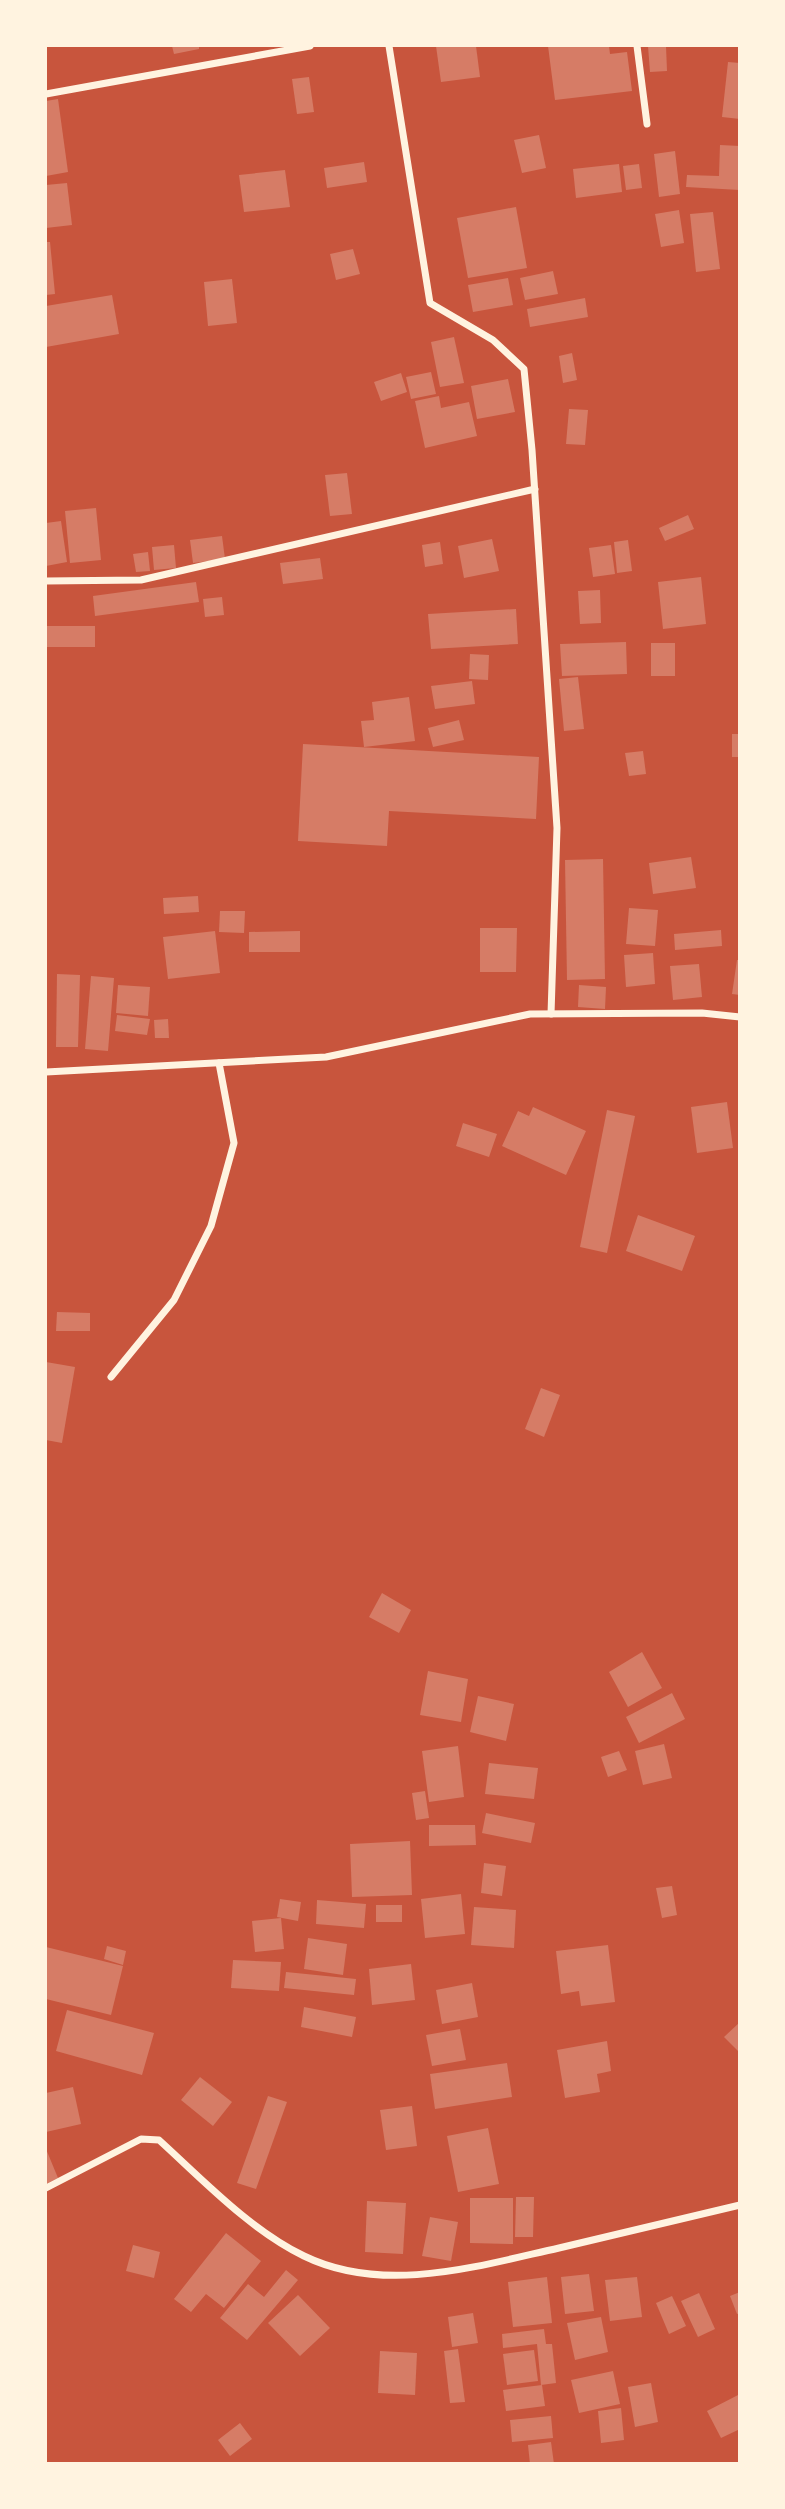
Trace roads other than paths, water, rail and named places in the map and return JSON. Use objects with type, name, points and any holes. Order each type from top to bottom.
[{"type":"street","points":[[46,94],[310,46]]},
{"type":"street","points":[[389,46],[430,303],[493,340],[524,369],[535,489],[557,828],[551,1014]]},
{"type":"street","points":[[637,46],[647,124]]},
{"type":"street","points":[[46,581],[141,580],[535,489]]},
{"type":"street","points":[[46,1072],[326,1057],[530,1014],[702,1013],[740,1017]]},
{"type":"street","points":[[111,1377],[174,1300],[212,1226],[234,1143],[219,1063]]},
{"type":"street","points":[[46,2188],[141,2139],[151,2137],[159,2140],[246,2218],[304,2256],[340,2267],[387,2276],[459,2270],[740,2205]]}]
